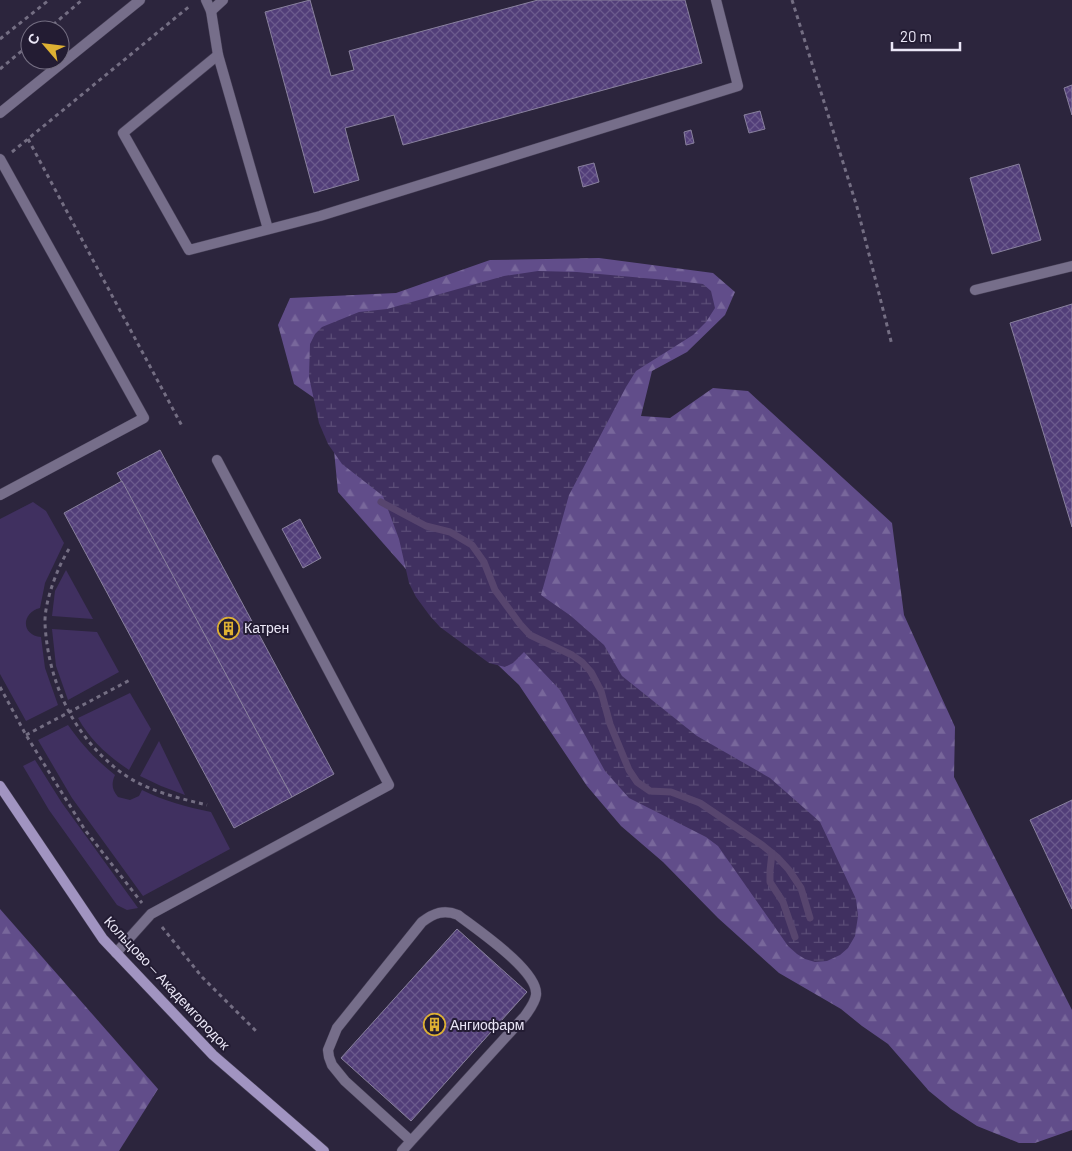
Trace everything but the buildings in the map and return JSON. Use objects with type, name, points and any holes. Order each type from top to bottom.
[{"type":"main road","name":"Кольцово — Академгородок","points":[[0,786],[103,939],[213,1055],[324,1151]]},
{"type":"street","points":[[0,113],[140,0]]},
{"type":"street","points":[[206,0],[211,11],[218,55],[268,229]]},
{"type":"street","points":[[211,11],[223,0]]},
{"type":"street","points":[[218,55],[123,134],[189,250],[330,213],[738,86],[716,0]]},
{"type":"street","points":[[0,495],[144,418],[1,160]]},
{"type":"street","points":[[975,290],[1072,266]]},
{"type":"street","points":[[116,953],[151,914],[389,785],[218,460]]},
{"type":"street","points":[[402,1151],[525,1016],[534,1002],[536,994],[535,985],[527,972],[504,951],[458,915],[450,912],[433,914],[422,922],[337,1028],[328,1050],[328,1058],[332,1065],[346,1081],[411,1141]]},
{"type":"path","points":[[0,39],[49,0]]},
{"type":"path","points":[[59,20],[82,0]]},
{"type":"path","points":[[1,160],[197,0]]},
{"type":"path","points":[[792,0],[857,207],[892,345]]},
{"type":"path","points":[[0,69],[20,52]]},
{"type":"path","points":[[28,139],[182,426]]},
{"type":"path","points":[[70,549],[64,557],[50,590],[45,622],[51,667],[68,713],[86,741],[114,767],[136,782],[171,796],[206,805]]},
{"type":"path","points":[[26,735],[130,680]]},
{"type":"path","points":[[0,687],[26,735],[85,830],[202,977],[257,1032]]},
{"type":"green space","points":[[599,258],[713,273],[735,292],[725,315],[687,352],[652,371],[641,416],[670,418],[713,388],[748,391],[892,523],[904,615],[955,727],[954,777],[1072,1010],[1072,1130],[1035,1143],[1019,1143],[977,1126],[951,1109],[929,1091],[888,1044],[841,1009],[779,973],[718,918],[663,862],[621,826],[587,786],[519,685],[449,618],[338,492],[330,409],[294,384],[278,325],[290,298],[396,293],[490,260]]},
{"type":"green space","points":[[538,271],[577,272],[703,284],[711,291],[715,308],[706,322],[693,335],[636,371],[626,387],[569,495],[541,595],[571,616],[604,645],[622,676],[697,736],[770,778],[820,822],[856,899],[858,916],[855,936],[848,948],[840,955],[827,961],[815,962],[805,959],[788,946],[718,846],[706,837],[629,798],[605,771],[560,690],[524,652],[513,663],[505,667],[489,663],[440,627],[416,597],[409,583],[399,539],[383,496],[342,464],[328,444],[319,423],[309,377],[310,344],[315,334],[322,327],[359,312],[387,309],[504,276]]},
{"type":"green space","points":[[33,502],[46,511],[64,543],[45,583],[40,608],[29,614],[26,624],[30,632],[41,637],[45,668],[58,705],[26,721],[0,674],[0,519]]},
{"type":"green space","points":[[66,570],[93,619],[52,616],[55,591]]},
{"type":"green space","points":[[52,629],[97,632],[119,672],[68,700],[56,666]]},
{"type":"green space","points":[[130,693],[151,729],[129,770],[100,747],[88,734],[78,718]]},
{"type":"green space","points":[[68,725],[90,752],[115,775],[113,787],[118,797],[130,800],[139,796],[142,790],[176,803],[211,812],[230,849],[143,896],[72,798],[38,740]]},
{"type":"green space","points":[[159,741],[185,795],[140,776]]},
{"type":"green space","points":[[35,760],[62,803],[138,908],[127,910],[117,905],[49,810],[23,766]]},
{"type":"green space","points":[[0,909],[158,1089],[119,1151],[0,1151]]},
{"type":"waterway","points":[[381,502],[426,526],[450,532],[472,545],[484,562],[495,590],[530,635],[572,655],[591,672],[601,691],[610,724],[629,770],[637,782],[650,791],[671,792],[700,803],[762,845],[789,870],[801,888],[810,918]]},
{"type":"waterway","points":[[772,853],[770,882],[783,902],[795,937]]},
{"type":"place","name":"Катрен","points":[[228,628]]},
{"type":"place","name":"Ангиофарм","points":[[434,1025]]}]
